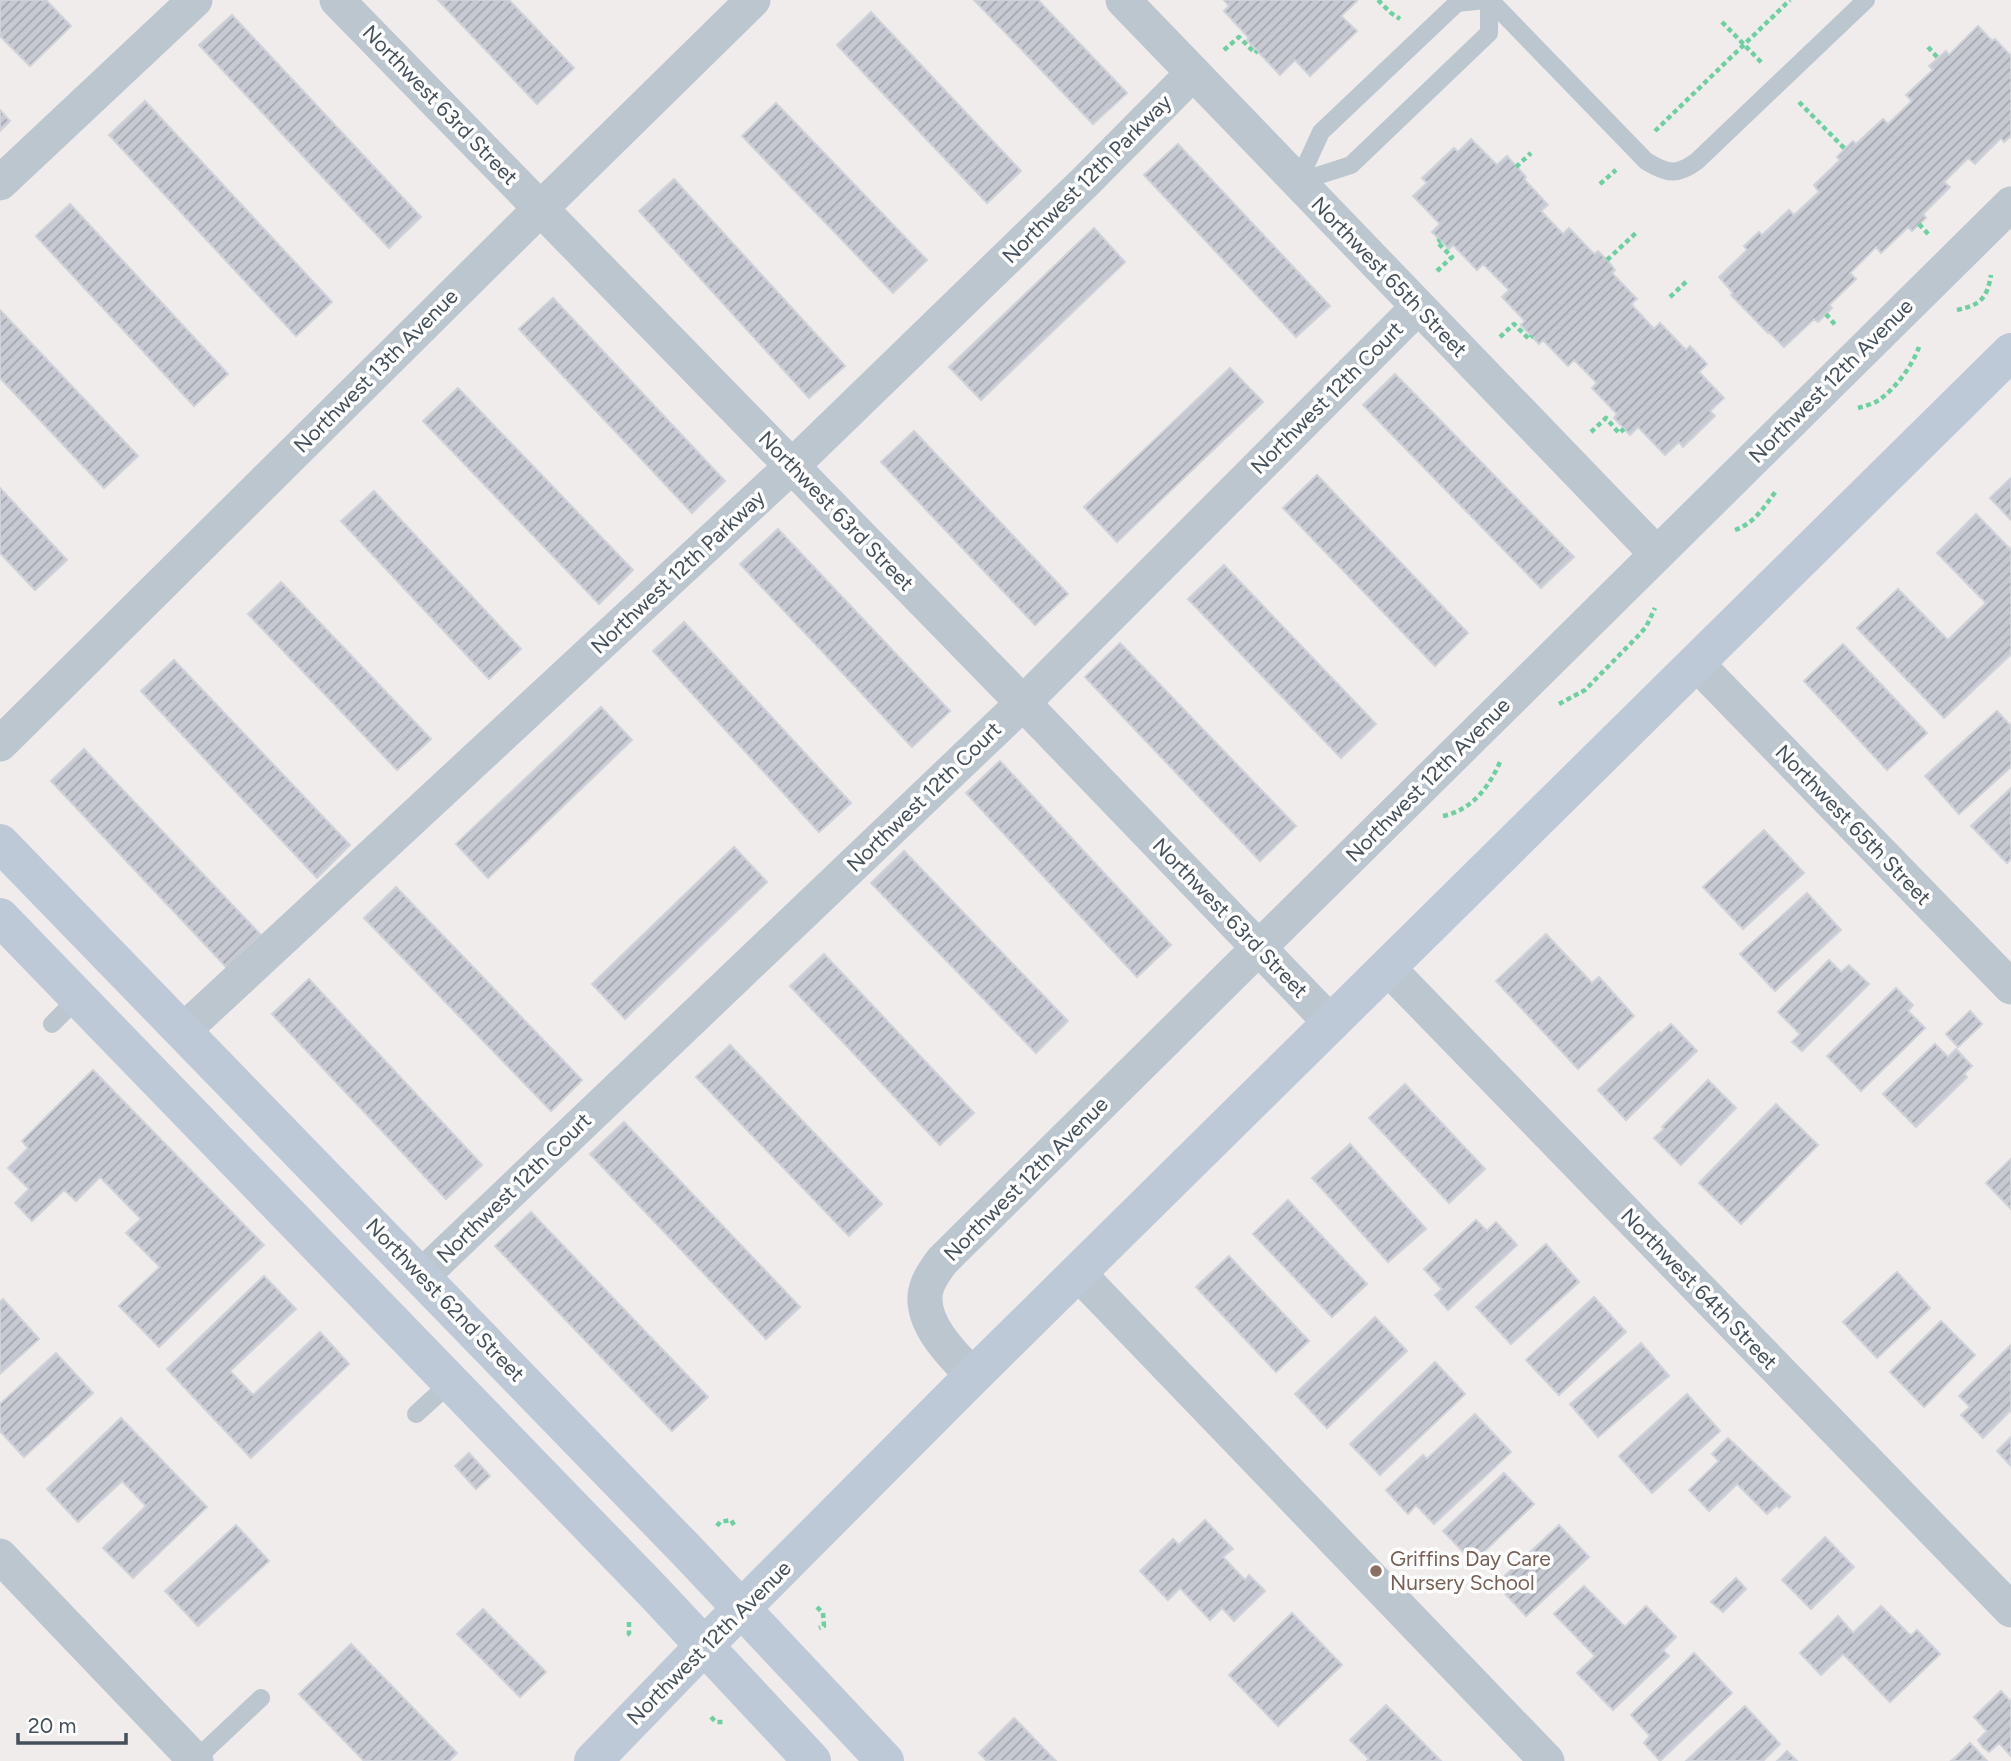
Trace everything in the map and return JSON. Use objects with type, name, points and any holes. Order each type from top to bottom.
[{"type":"main road","name":"Northwest 12th Avenue","points":[[593,1761],[973,1376],[2010,354]]},
{"type":"main road","name":"Northwest 62nd Street","points":[[0,843],[422,1276],[886,1761]]},
{"type":"main road","points":[[3,926],[65,1011],[450,1383],[705,1645],[812,1761]]},
{"type":"street","points":[[0,183],[195,0]]},
{"type":"street","name":"Northwest 63rd Street","points":[[337,0],[1332,1024]]},
{"type":"street","name":"Northwest 13th Avenue","points":[[0,744],[753,0]]},
{"type":"street","name":"Northwest 65th Street","points":[[1123,0],[1656,554]]},
{"type":"street","name":"Northwest 12th Parkway","points":[[183,1031],[792,466],[1085,182],[1193,73]]},
{"type":"street","name":"Northwest 12th Avenue","points":[[973,1376],[953,1354],[927,1314],[925,1296],[930,1277],[942,1261],[2011,204]]},
{"type":"street","name":"Northwest 12th Court","points":[[422,1276],[1023,703],[1417,308]]},
{"type":"street","name":"Northwest 65th Street","points":[[1695,662],[2011,987]]},
{"type":"street","name":"Northwest 64th Street","points":[[1388,968],[2011,1610]]},
{"type":"street","points":[[1078,1273],[1547,1761]]},
{"type":"street","points":[[0,1556],[195,1760]]},
{"type":"lane","points":[[1488,0],[1646,161],[1658,169],[1672,172],[1684,171],[1697,162],[1866,0]]},
{"type":"lane","points":[[1298,182],[1321,132],[1457,3],[1488,0]]},
{"type":"lane","points":[[1298,182],[1351,165],[1489,33],[1488,0]]},
{"type":"lane","points":[[416,1414],[450,1383]]},
{"type":"lane","points":[[195,1760],[261,1698]]},
{"type":"path","points":[[1378,0],[1406,23]]},
{"type":"path","points":[[1650,136],[1790,0]]},
{"type":"path","points":[[1722,22],[1768,68]]},
{"type":"path","points":[[1224,50],[1239,37],[1255,53],[1257,51]]},
{"type":"path","points":[[1928,47],[1938,58]]},
{"type":"path","points":[[1795,98],[1844,149]]},
{"type":"path","points":[[1516,167],[1531,153]]},
{"type":"path","points":[[1601,184],[1621,164]]},
{"type":"path","points":[[1919,224],[1934,240]]},
{"type":"path","points":[[1607,260],[1638,231]]},
{"type":"path","points":[[1437,271],[1452,257],[1437,242],[1440,240]]},
{"type":"path","points":[[1670,297],[1687,281]]},
{"type":"path","points":[[1826,314],[1841,332]]},
{"type":"path","points":[[1500,337],[1514,324],[1529,339],[1532,336]]},
{"type":"path","points":[[1591,432],[1606,418],[1619,433],[1624,429]]},
{"type":"path","points":[[717,1526],[720,1522],[731,1520],[734,1525]]},
{"type":"path","points":[[817,1607],[823,1614],[824,1626],[819,1628]]},
{"type":"building","points":[[0,0],[46,0],[71,26],[30,66],[0,36]]},
{"type":"building","points":[[438,0],[509,0],[574,68],[537,104]]},
{"type":"building","points":[[974,0],[1038,0],[1127,93],[1093,124]]},
{"type":"building","points":[[1224,0],[1356,0],[1341,16],[1357,31],[1310,76],[1295,60],[1280,75],[1224,11],[1229,6]]},
{"type":"building","points":[[871,12],[1021,171],[987,203],[837,45]]},
{"type":"building","points":[[232,15],[421,217],[389,248],[199,45]]},
{"type":"building","points":[[1978,26],[2011,56],[2011,136],[2004,142],[2001,138],[1975,164],[1968,158],[1944,182],[1950,187],[1923,214],[1926,218],[1912,231],[1908,227],[1881,253],[1876,247],[1850,273],[1856,279],[1829,305],[1832,308],[1818,322],[1814,319],[1784,347],[1731,295],[1733,293],[1719,277],[1747,250],[1744,246],[1759,232],[1762,235],[1789,210],[1794,215],[1819,192],[1814,185],[1840,160],[1837,157],[1853,141],[1856,144],[1883,119],[1888,124],[1912,101],[1906,95],[1933,70],[1929,66],[1946,51],[1949,55]]},
{"type":"building","points":[[145,101],[332,302],[296,336],[109,135]]},
{"type":"building","points":[[776,103],[927,260],[893,293],[742,136]]},
{"type":"building","points":[[0,110],[10,121],[0,131]]},
{"type":"building","points":[[1471,139],[1497,165],[1507,156],[1548,205],[1541,211],[1563,234],[1569,228],[1594,254],[1598,251],[1607,260],[1615,270],[1612,273],[1637,299],[1631,304],[1654,329],[1660,323],[1686,350],[1690,346],[1707,364],[1699,372],[1724,398],[1710,411],[1715,416],[1683,447],[1679,442],[1665,455],[1638,427],[1630,435],[1614,418],[1617,414],[1592,388],[1597,383],[1574,360],[1568,366],[1543,340],[1539,344],[1521,325],[1525,321],[1502,297],[1509,290],[1483,264],[1477,270],[1453,245],[1449,249],[1432,232],[1440,224],[1413,196],[1427,183],[1422,178],[1454,148],[1458,152]]},
{"type":"building","points":[[1178,144],[1330,306],[1296,337],[1144,175]]},
{"type":"building","points":[[674,179],[845,366],[809,398],[639,211]]},
{"type":"building","points":[[70,204],[228,374],[194,406],[36,236]]},
{"type":"building","points":[[1094,228],[1125,262],[981,400],[949,367]]},
{"type":"building","points":[[553,298],[725,481],[692,513],[519,329]]},
{"type":"building","points":[[0,310],[138,456],[104,488],[0,378]]},
{"type":"building","points":[[1230,368],[1263,402],[1117,542],[1084,507]]},
{"type":"building","points":[[1395,374],[1574,557],[1541,588],[1363,405]]},
{"type":"building","points":[[458,388],[633,570],[599,604],[423,421]]},
{"type":"building","points":[[914,431],[1068,594],[1035,625],[881,462]]},
{"type":"building","points":[[1317,475],[1468,633],[1435,666],[1283,508]]},
{"type":"building","points":[[2011,478],[2011,520],[1990,498]]},
{"type":"building","points":[[0,488],[67,560],[35,590],[0,553]]},
{"type":"building","points":[[374,491],[521,649],[489,679],[341,521]]},
{"type":"building","points":[[1976,514],[2011,550],[2011,654],[1944,718],[1857,628],[1898,589],[1948,640],[1986,603],[1937,553]]},
{"type":"building","points":[[778,529],[950,711],[912,747],[740,564]]},
{"type":"building","points":[[1224,565],[1376,724],[1341,758],[1188,599]]},
{"type":"building","points":[[281,582],[431,739],[397,770],[248,614]]},
{"type":"building","points":[[684,622],[851,803],[819,832],[653,651]]},
{"type":"building","points":[[1120,643],[1296,826],[1260,861],[1085,677]]},
{"type":"building","points":[[1843,644],[1927,733],[1887,770],[1804,681]]},
{"type":"building","points":[[174,660],[350,845],[317,878],[141,691]]},
{"type":"building","points":[[601,707],[632,740],[488,878],[456,844]]},
{"type":"building","points":[[1997,711],[2011,726],[2011,767],[1959,814],[1925,776]]},
{"type":"building","points":[[84,749],[261,935],[227,968],[51,781]]},
{"type":"building","points":[[1000,761],[1171,945],[1137,977],[966,793]]},
{"type":"building","points":[[2011,788],[2011,859],[2007,863],[1971,826]]},
{"type":"building","points":[[1764,830],[1804,873],[1743,929],[1703,887]]},
{"type":"building","points":[[734,847],[767,882],[625,1019],[592,984]]},
{"type":"building","points":[[904,851],[1068,1021],[1036,1053],[871,883]]},
{"type":"building","points":[[396,887],[582,1080],[551,1111],[364,918]]},
{"type":"building","points":[[1807,893],[1841,930],[1775,991],[1740,954]]},
{"type":"building","points":[[1546,934],[1592,983],[1599,977],[1634,1016],[1578,1069],[1496,981]]},
{"type":"building","points":[[824,954],[974,1113],[940,1145],[790,986]]},
{"type":"building","points":[[1829,960],[1841,972],[1849,965],[1869,984],[1802,1051],[1792,1042],[1800,1034],[1778,1012]]},
{"type":"building","points":[[309,979],[482,1165],[446,1199],[272,1014]]},
{"type":"building","points":[[1896,988],[1913,1005],[1908,1011],[1925,1028],[1861,1091],[1827,1056]]},
{"type":"building","points":[[1970,1011],[1982,1024],[1958,1047],[1946,1034]]},
{"type":"building","points":[[1671,1024],[1697,1051],[1626,1120],[1598,1090],[1659,1032],[1660,1034]]},
{"type":"building","points":[[1935,1044],[1948,1057],[1956,1049],[1972,1066],[1964,1074],[1967,1077],[1916,1127],[1883,1094]]},
{"type":"building","points":[[730,1045],[882,1204],[849,1236],[696,1077]]},
{"type":"building","points":[[93,1070],[264,1245],[159,1347],[119,1306],[160,1267],[126,1233],[141,1219],[100,1177],[76,1201],[64,1190],[32,1221],[15,1203],[29,1189],[8,1168],[28,1148],[22,1141]]},
{"type":"building","points":[[1708,1080],[1736,1108],[1681,1165],[1654,1138]]},
{"type":"building","points":[[1405,1084],[1485,1169],[1449,1203],[1369,1118]]},
{"type":"building","points":[[1776,1104],[1818,1145],[1741,1224],[1699,1183]]},
{"type":"building","points":[[624,1122],[800,1307],[766,1339],[590,1154]]},
{"type":"building","points":[[1350,1144],[1426,1229],[1388,1262],[1312,1178]]},
{"type":"building","points":[[2011,1159],[2011,1209],[1986,1183]]},
{"type":"building","points":[[1288,1200],[1367,1284],[1332,1317],[1253,1234]]},
{"type":"building","points":[[531,1212],[708,1397],[672,1431],[495,1246]]},
{"type":"building","points":[[1476,1220],[1487,1231],[1496,1222],[1517,1245],[1448,1310],[1435,1295],[1442,1289],[1424,1269]]},
{"type":"building","points":[[1546,1244],[1579,1282],[1511,1344],[1476,1307]]},
{"type":"building","points":[[1229,1256],[1309,1341],[1276,1372],[1196,1287]]},
{"type":"building","points":[[1897,1272],[1930,1308],[1877,1358],[1843,1322]]},
{"type":"building","points":[[264,1276],[296,1309],[230,1371],[253,1395],[320,1332],[349,1364],[251,1458],[167,1369]]},
{"type":"building","points":[[1594,1297],[1626,1332],[1559,1395],[1526,1360]]},
{"type":"building","points":[[3,1299],[39,1339],[0,1374],[0,1302]]},
{"type":"building","points":[[1375,1317],[1407,1351],[1327,1428],[1295,1394]]},
{"type":"building","points":[[1941,1321],[1975,1355],[1924,1407],[1890,1372]]},
{"type":"building","points":[[1641,1343],[1669,1376],[1598,1437],[1570,1404]]},
{"type":"building","points":[[2011,1345],[2011,1410],[1983,1438],[1961,1415],[1970,1407],[1959,1396]]},
{"type":"building","points":[[56,1353],[93,1393],[24,1457],[0,1431],[0,1404]]},
{"type":"building","points":[[1435,1362],[1465,1394],[1380,1475],[1350,1444]]},
{"type":"building","points":[[1687,1394],[1720,1431],[1652,1493],[1619,1456]]},
{"type":"building","points":[[1475,1414],[1511,1452],[1434,1524],[1416,1505],[1408,1514],[1386,1490],[1423,1455],[1427,1459]]},
{"type":"building","points":[[121,1418],[207,1507],[133,1578],[103,1548],[146,1506],[122,1481],[78,1522],[47,1489]]},
{"type":"building","points":[[2011,1437],[2011,1466],[1997,1451]]},
{"type":"building","points":[[1728,1438],[1790,1497],[1779,1508],[1777,1505],[1767,1514],[1737,1484],[1709,1511],[1689,1490],[1719,1461],[1712,1454]]},
{"type":"building","points":[[469,1453],[490,1476],[476,1489],[455,1466]]},
{"type":"building","points":[[1504,1473],[1534,1504],[1473,1562],[1443,1531]]},
{"type":"building","points":[[1205,1520],[1233,1549],[1223,1557],[1245,1580],[1249,1575],[1265,1591],[1234,1621],[1222,1608],[1210,1620],[1180,1588],[1168,1600],[1140,1571],[1173,1539],[1179,1545]]},
{"type":"building","points":[[236,1525],[269,1561],[198,1626],[165,1591]]},
{"type":"building","points":[[1559,1525],[1589,1557],[1526,1616],[1496,1584]]},
{"type":"building","points":[[1825,1537],[1854,1567],[1811,1609],[1782,1580]]},
{"type":"building","points":[[1736,1578],[1746,1589],[1723,1612],[1711,1602]]},
{"type":"building","points":[[1584,1586],[1625,1627],[1646,1606],[1676,1637],[1663,1650],[1669,1656],[1613,1710],[1577,1673],[1595,1656],[1554,1614]]},
{"type":"building","points":[[1881,1606],[1911,1636],[1917,1630],[1940,1654],[1890,1702],[1843,1654],[1821,1675],[1800,1653],[1838,1616],[1853,1633]]},
{"type":"building","points":[[483,1609],[546,1672],[520,1697],[457,1634]]},
{"type":"building","points":[[1292,1613],[1342,1665],[1278,1726],[1229,1675]]},
{"type":"building","points":[[351,1644],[457,1753],[449,1761],[364,1761],[299,1694]]},
{"type":"building","points":[[1694,1653],[1732,1693],[1660,1761],[1644,1743],[1650,1736],[1631,1715]]},
{"type":"building","points":[[2001,1691],[2011,1702],[2011,1756],[1999,1743],[1989,1752],[1983,1747],[1978,1740],[1987,1731],[1974,1717]]},
{"type":"building","points":[[1386,1705],[1441,1761],[1367,1761],[1369,1759],[1350,1740]]},
{"type":"building","points":[[1745,1706],[1780,1744],[1763,1761],[1686,1761]]},
{"type":"building","points":[[1014,1718],[1056,1761],[987,1761],[979,1753]]},
{"type":"building","points":[[1970,1743],[1987,1761],[1951,1761],[1956,1757]]},
{"type":"building","points":[[1787,1751],[1797,1761],[1777,1761]]},
{"type":"place","name":"Griffins Day Care Nursery School","points":[[1376,1571]]}]
